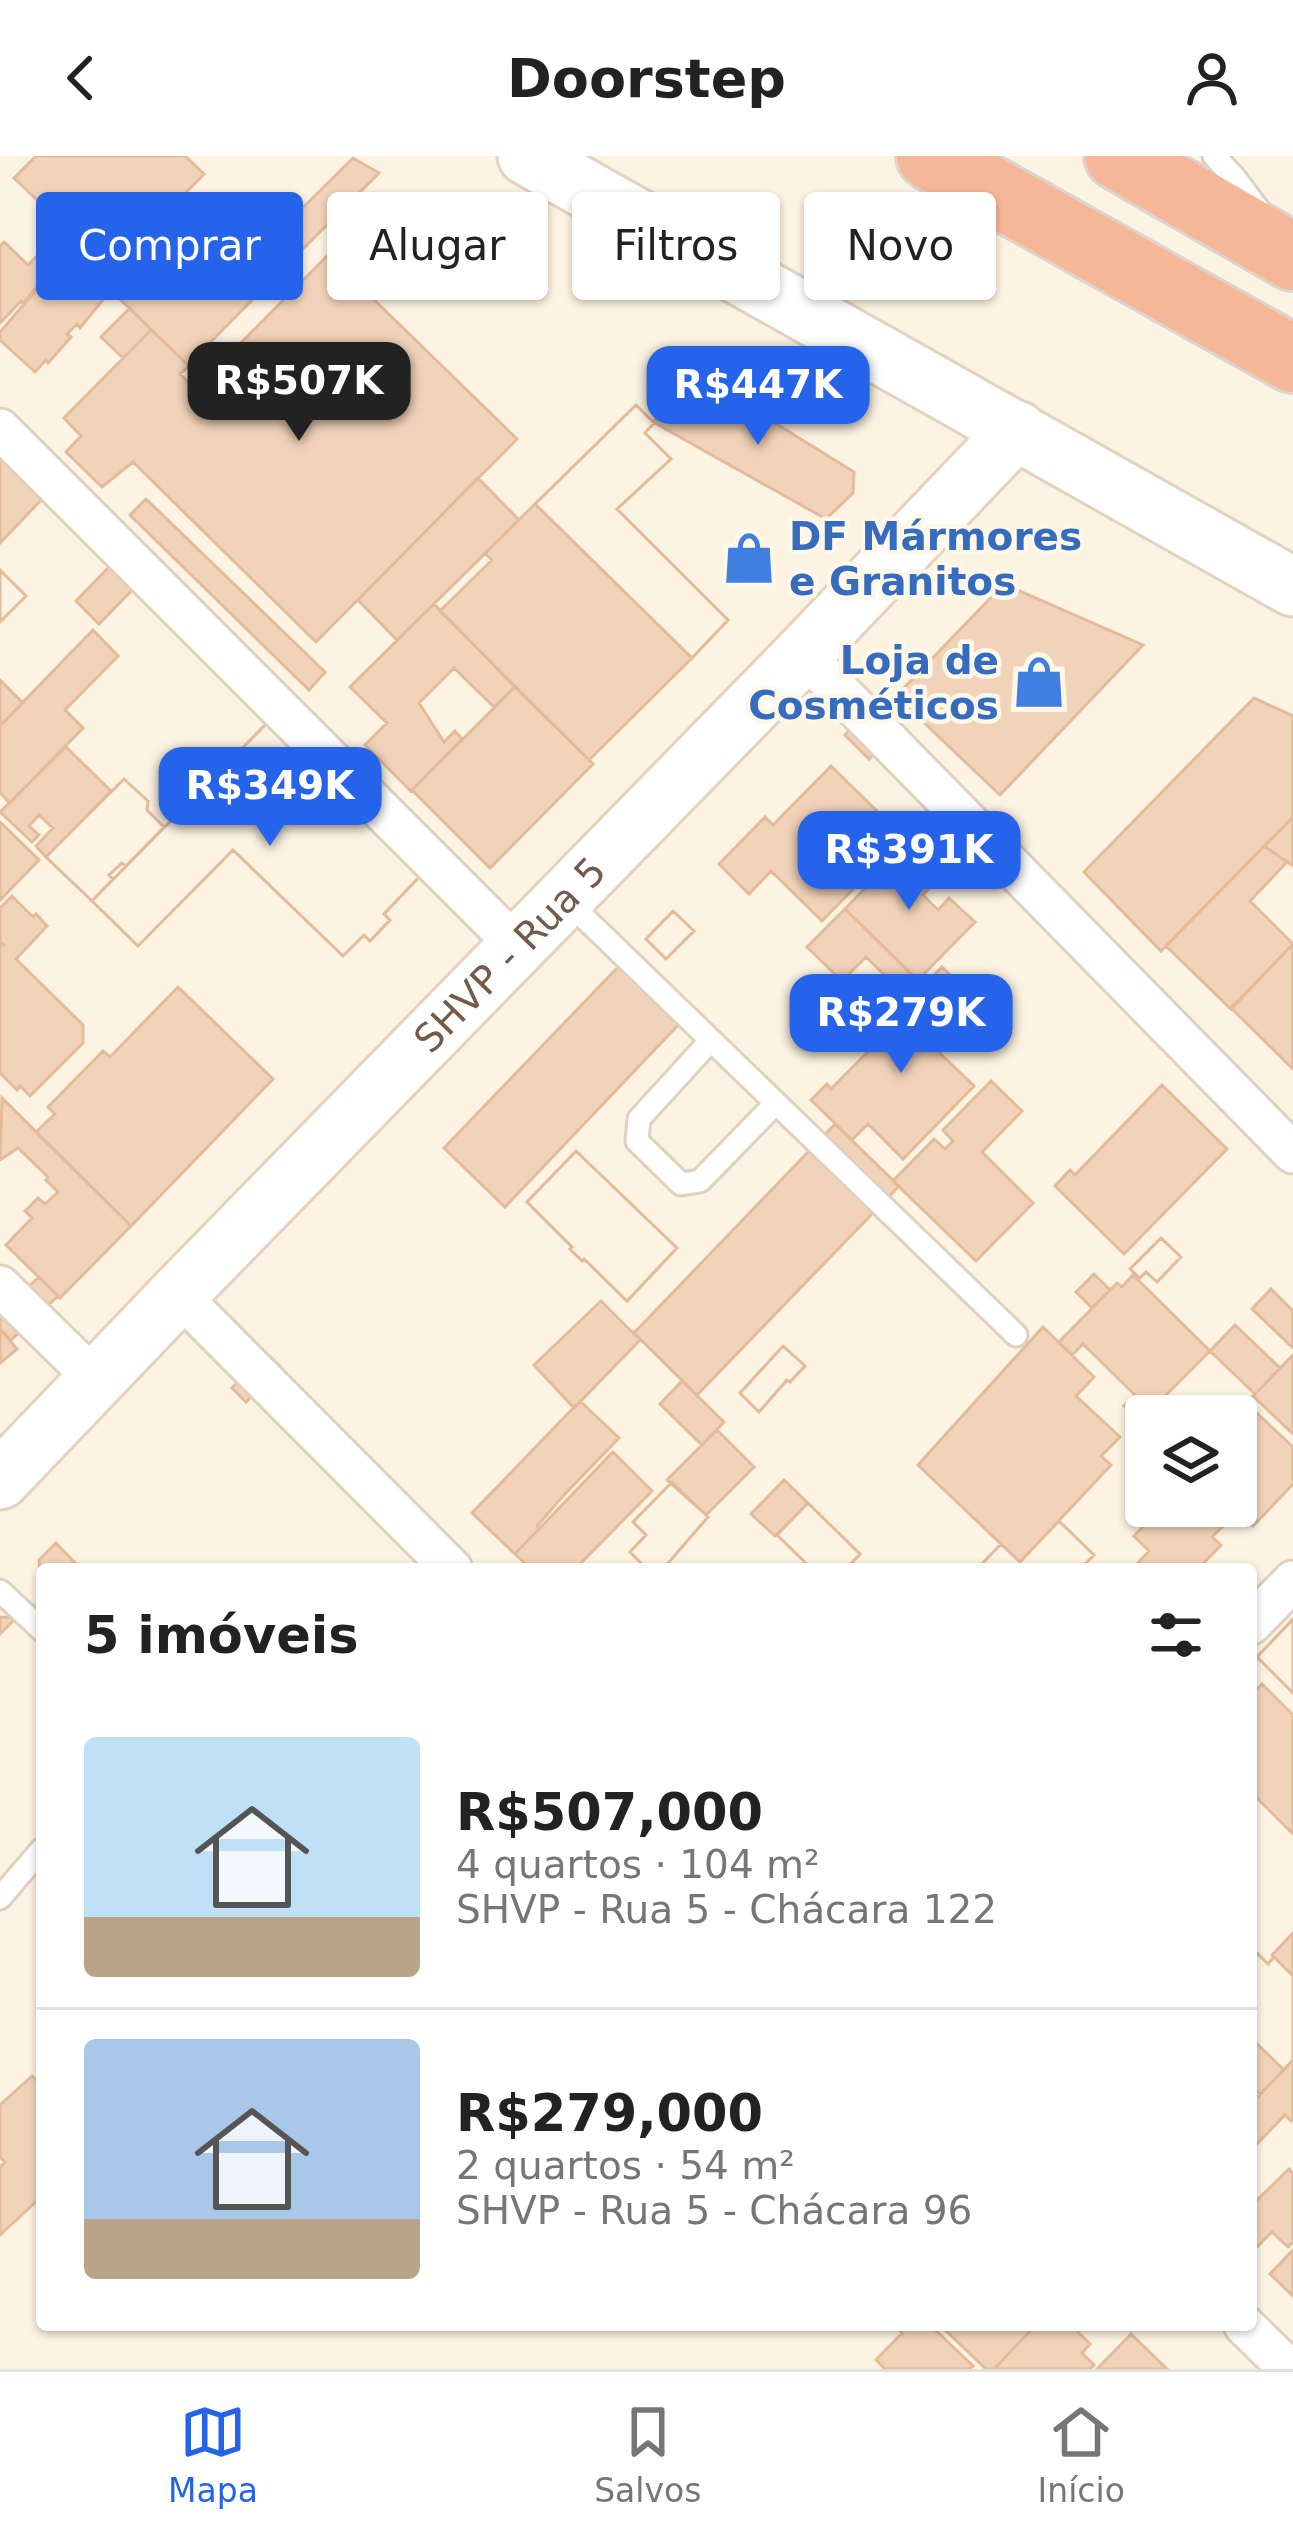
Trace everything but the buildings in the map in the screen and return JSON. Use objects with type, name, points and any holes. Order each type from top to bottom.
[{"type":"highway","points":[[930,156],[1293,359]]},
{"type":"highway","points":[[1118,156],[1293,257]]},
{"type":"street","points":[[526,156],[1293,587]]},
{"type":"street","points":[[0,429],[516,945]]},
{"type":"street","name":"SHVP - Rua 5","points":[[0,1480],[1017,430]]},
{"type":"street","points":[[802,654],[1293,1153]]},
{"type":"street","points":[[0,1286],[97,1381]]},
{"type":"street","points":[[178,1294],[446,1563]]},
{"type":"street","points":[[1257,1618],[1293,1581]]},
{"type":"street","points":[[1250,2331],[1289,2369]]},
{"type":"lane","points":[[1214,156],[1293,257]]},
{"type":"lane","points":[[563,897],[1016,1335]]},
{"type":"lane","points":[[711,1040],[639,1119],[637,1141],[681,1184],[700,1181],[776,1102]]},
{"type":"lane","points":[[0,1591],[36,1624]]},
{"type":"lane","points":[[0,1898],[36,1856]]},
{"type":"place","name":"DF Mármores e Granitos","points":[[749,558]]},
{"type":"place","name":"Loja de Cosméticos","points":[[1039,682]]}]
